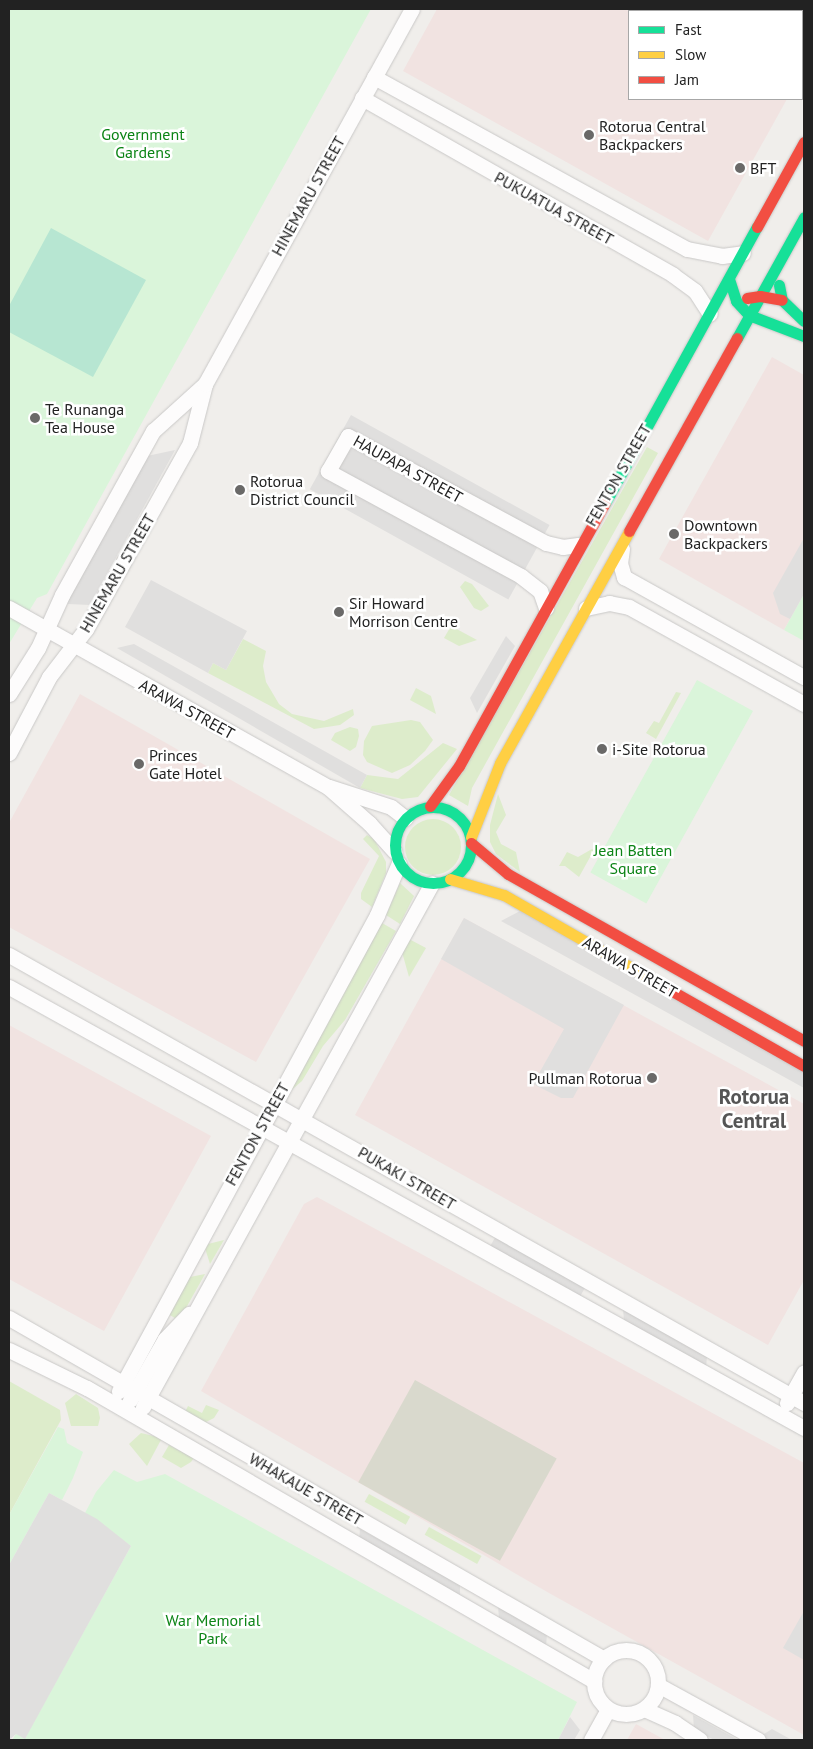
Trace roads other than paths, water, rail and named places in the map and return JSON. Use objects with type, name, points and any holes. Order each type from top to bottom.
[{"type":"main road","name":"FENTON STREET","points":[[430,806],[459,766],[546,608],[578,545],[710,314],[804,142]]},
{"type":"main road","points":[[471,840],[460,818],[441,807],[430,806],[405,818],[398,828],[397,857],[413,877],[432,883],[450,879],[462,870],[469,858],[471,840],[489,784],[804,217]]},
{"type":"main road","points":[[775,270],[782,300],[804,321]]},
{"type":"main road","points":[[729,279],[736,301],[749,315],[804,336]]},
{"type":"main road","points":[[710,314],[726,303],[760,296],[782,300]]},
{"type":"main road","name":"ARAWA STREET","points":[[471,840],[508,874],[804,1041]]},
{"type":"main road","name":"ARAWA STREET","points":[[450,879],[504,895],[804,1066]]},
{"type":"street","name":"HINEMARU STREET","points":[[9,753],[48,678],[74,647],[190,442],[205,384],[412,9]]},
{"type":"street","name":"PUKUATUA STREET","points":[[374,78],[687,249],[713,255],[743,253]]},
{"type":"street","name":"PUKUATUA STREET","points":[[362,98],[673,275],[695,291],[710,314]]},
{"type":"street","name":"HINEMARU STREET","points":[[9,694],[46,632],[62,595],[153,431],[205,384]]},
{"type":"street","name":"HAUPAPA STREET","points":[[546,608],[540,592],[521,576],[328,471],[348,436],[546,544],[563,547],[578,545]]},
{"type":"street","points":[[623,540],[620,563],[624,577],[804,677]]},
{"type":"street","points":[[586,608],[609,603],[629,607],[804,704]]},
{"type":"street","name":"ARAWA STREET","points":[[9,608],[46,632],[328,787],[384,805],[405,818]]},
{"type":"street","name":"ARAWA STREET","points":[[328,787],[369,823],[397,857]]},
{"type":"street","name":"FENTON STREET","points":[[125,1410],[121,1383],[377,915],[397,857]]},
{"type":"street","name":"FENTON STREET","points":[[125,1410],[142,1395],[199,1305],[287,1142],[432,883]]},
{"type":"street","name":"PUKAKI STREET","points":[[9,955],[301,1117],[798,1399]]},
{"type":"street","name":"PUKAKI STREET","points":[[9,987],[804,1428]]},
{"type":"street","name":"WHAKAUE STREET","points":[[9,1318],[604,1658]]},
{"type":"street","name":"WHAKAUE STREET","points":[[9,1350],[125,1410],[594,1681]]},
{"type":"street","points":[[780,1415],[798,1399],[804,1372]]},
{"type":"street","points":[[624,1650],[644,1656],[656,1669],[658,1685],[651,1703],[644,1709],[626,1714],[608,1709],[600,1701],[594,1681],[604,1658],[624,1650]]},
{"type":"street","points":[[658,1685],[758,1740]]},
{"type":"street","points":[[591,1740],[608,1709]]},
{"type":"street","points":[[644,1709],[675,1723],[700,1740]]},
{"type":"place","name":"Rotorua Central Backpackers","points":[[589,135]]},
{"type":"place","name":"BFT","points":[[740,168]]},
{"type":"place","name":"Te Runanga Tea House","points":[[35,418]]},
{"type":"place","name":"Rotorua District Council","points":[[240,490]]},
{"type":"place","name":"Downtown Backpackers","points":[[674,534]]},
{"type":"place","name":"Sir Howard Morrison Centre","points":[[339,612]]},
{"type":"place","name":"i-Site Rotorua","points":[[602,749]]},
{"type":"place","name":"Princes Gate Hotel","points":[[139,764]]},
{"type":"place","name":"Pullman Rotorua","points":[[652,1078]]},
{"type":"district","name":"Rotorua Central","points":[[754,1109]]},
{"type":"park label","name":"Government Gardens","points":[[143,143]]},
{"type":"park label","name":"Jean Batten Square","points":[[633,859]]},
{"type":"park label","name":"War Memorial Park","points":[[213,1629]]}]
